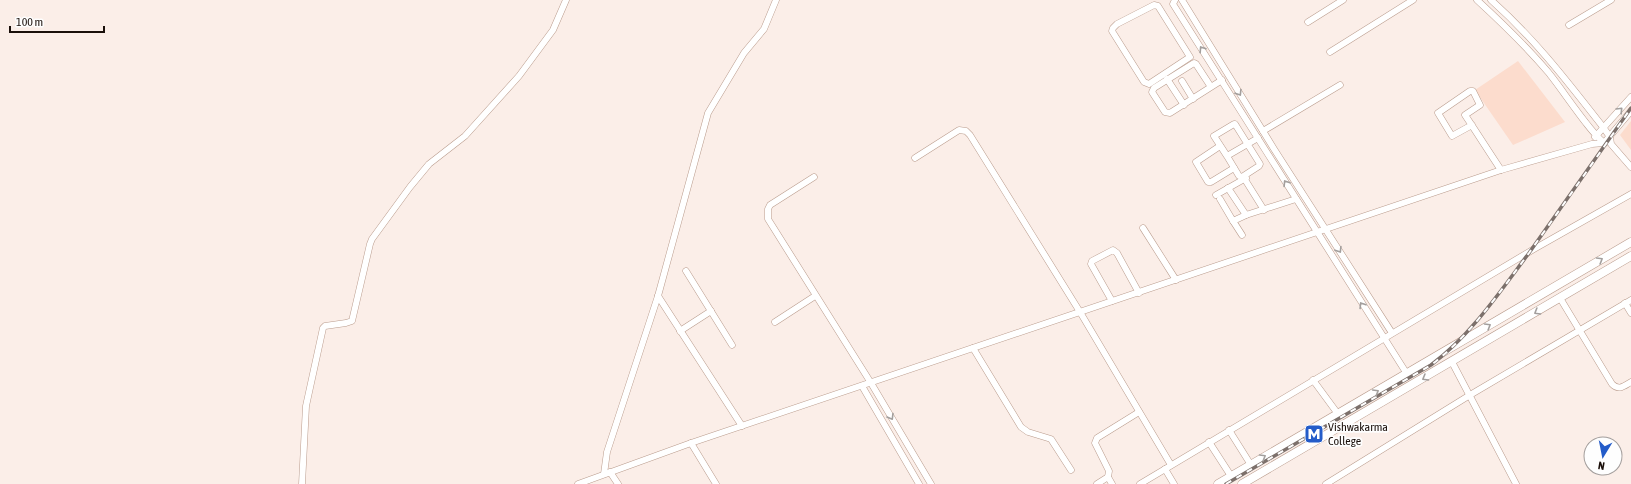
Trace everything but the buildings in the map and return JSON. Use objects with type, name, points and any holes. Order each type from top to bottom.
[{"type":"main road","points":[[1218,484],[1631,242]]},
{"type":"main road","points":[[1242,484],[1631,256]]},
{"type":"street","points":[[302,484],[306,406],[323,328],[325,326],[352,321],[372,239],[429,164],[465,136],[519,76],[553,30],[566,0]]},
{"type":"street","points":[[618,484],[607,473],[607,452],[658,296],[708,113],[744,53],[764,29],[776,0]]},
{"type":"street","points":[[1175,0],[1173,4],[1407,374]]},
{"type":"street","points":[[1182,0],[1263,131],[1392,333]]},
{"type":"street","points":[[1308,22],[1343,0]]},
{"type":"street","points":[[1330,52],[1413,0]]},
{"type":"street","points":[[1476,0],[1515,36],[1549,72],[1604,143]]},
{"type":"street","points":[[1569,25],[1610,0]]},
{"type":"street","points":[[1493,1],[1523,29],[1546,55],[1603,127],[1610,137],[1611,144],[1631,167]]},
{"type":"street","points":[[1156,5],[1173,30],[1190,58],[1149,84],[1144,82],[1112,31],[1117,24],[1156,5]]},
{"type":"street","points":[[1173,30],[1185,23]]},
{"type":"street","points":[[1515,36],[1523,29]]},
{"type":"street","points":[[1199,68],[1210,62]]},
{"type":"street","points":[[1211,87],[1194,63],[1152,90],[1165,112],[1170,113],[1184,105],[1222,80]]},
{"type":"street","points":[[1167,79],[1184,105]]},
{"type":"street","points":[[1182,81],[1193,99]]},
{"type":"street","points":[[1263,131],[1340,85]]},
{"type":"street","points":[[1472,125],[1452,136],[1438,113],[1470,91],[1473,91],[1480,104],[1465,115],[1472,125],[1501,170]]},
{"type":"street","points":[[1592,144],[1596,134],[1631,97]]},
{"type":"street","points":[[1604,143],[1631,111]]},
{"type":"street","points":[[1234,124],[1248,144],[1260,166],[1242,177],[1239,176],[1220,146],[1214,135],[1234,124]]},
{"type":"street","points":[[915,158],[959,130],[966,131],[970,135],[1080,312],[1171,465]]},
{"type":"street","points":[[1227,156],[1258,138]]},
{"type":"street","points":[[578,484],[586,483],[607,473],[691,443],[1501,170],[1592,144],[1611,144]]},
{"type":"street","points":[[1220,146],[1196,162],[1208,182],[1211,182],[1234,168]]},
{"type":"street","points":[[1242,235],[1218,197],[1228,188],[1258,171]]},
{"type":"street","points":[[814,177],[774,201],[770,205],[767,214],[768,219],[871,383],[930,484]]},
{"type":"street","points":[[1244,178],[1264,210]]},
{"type":"street","points":[[1228,188],[1246,215]]},
{"type":"street","points":[[1140,484],[1534,248],[1631,194]]},
{"type":"street","points":[[1233,221],[1246,215],[1296,199]]},
{"type":"street","points":[[1143,228],[1176,280]]},
{"type":"street","points":[[1112,301],[1091,264],[1092,261],[1114,250],[1139,292]]},
{"type":"street","points":[[686,271],[732,345]]},
{"type":"street","points":[[658,296],[742,426]]},
{"type":"street","points":[[775,322],[815,296]]},
{"type":"street","points":[[1560,298],[1612,384],[1619,388],[1631,382]]},
{"type":"street","points":[[1326,484],[1628,302],[1631,313]]},
{"type":"street","points":[[680,331],[711,311]]},
{"type":"street","points":[[974,348],[1020,427],[1028,432],[1051,439],[1071,470]]},
{"type":"street","points":[[1452,362],[1516,484]]},
{"type":"street","points":[[1313,380],[1338,414]]},
{"type":"street","points":[[862,386],[919,484]]},
{"type":"street","points":[[1112,484],[1108,477],[1109,471],[1095,441],[1097,438],[1139,412]]},
{"type":"street","points":[[1229,430],[1251,464]]},
{"type":"street","points":[[1210,442],[1231,476]]},
{"type":"street","points":[[691,443],[716,484]]},
{"type":"street","points":[[1165,469],[1174,484]]},
{"type":"street","points":[[1097,484],[1108,477]]},
{"type":"shaded area","points":[[1518,61],[1565,122],[1513,145],[1475,90]]},
{"type":"shaded area","points":[[1631,121],[1631,150],[1620,135]]},
{"type":"railway","points":[[1226,484],[1431,365],[1445,353],[1484,313],[1529,253],[1631,108]]},
{"type":"place","name":"Vishwakarma College","points":[[1314,434]]}]
